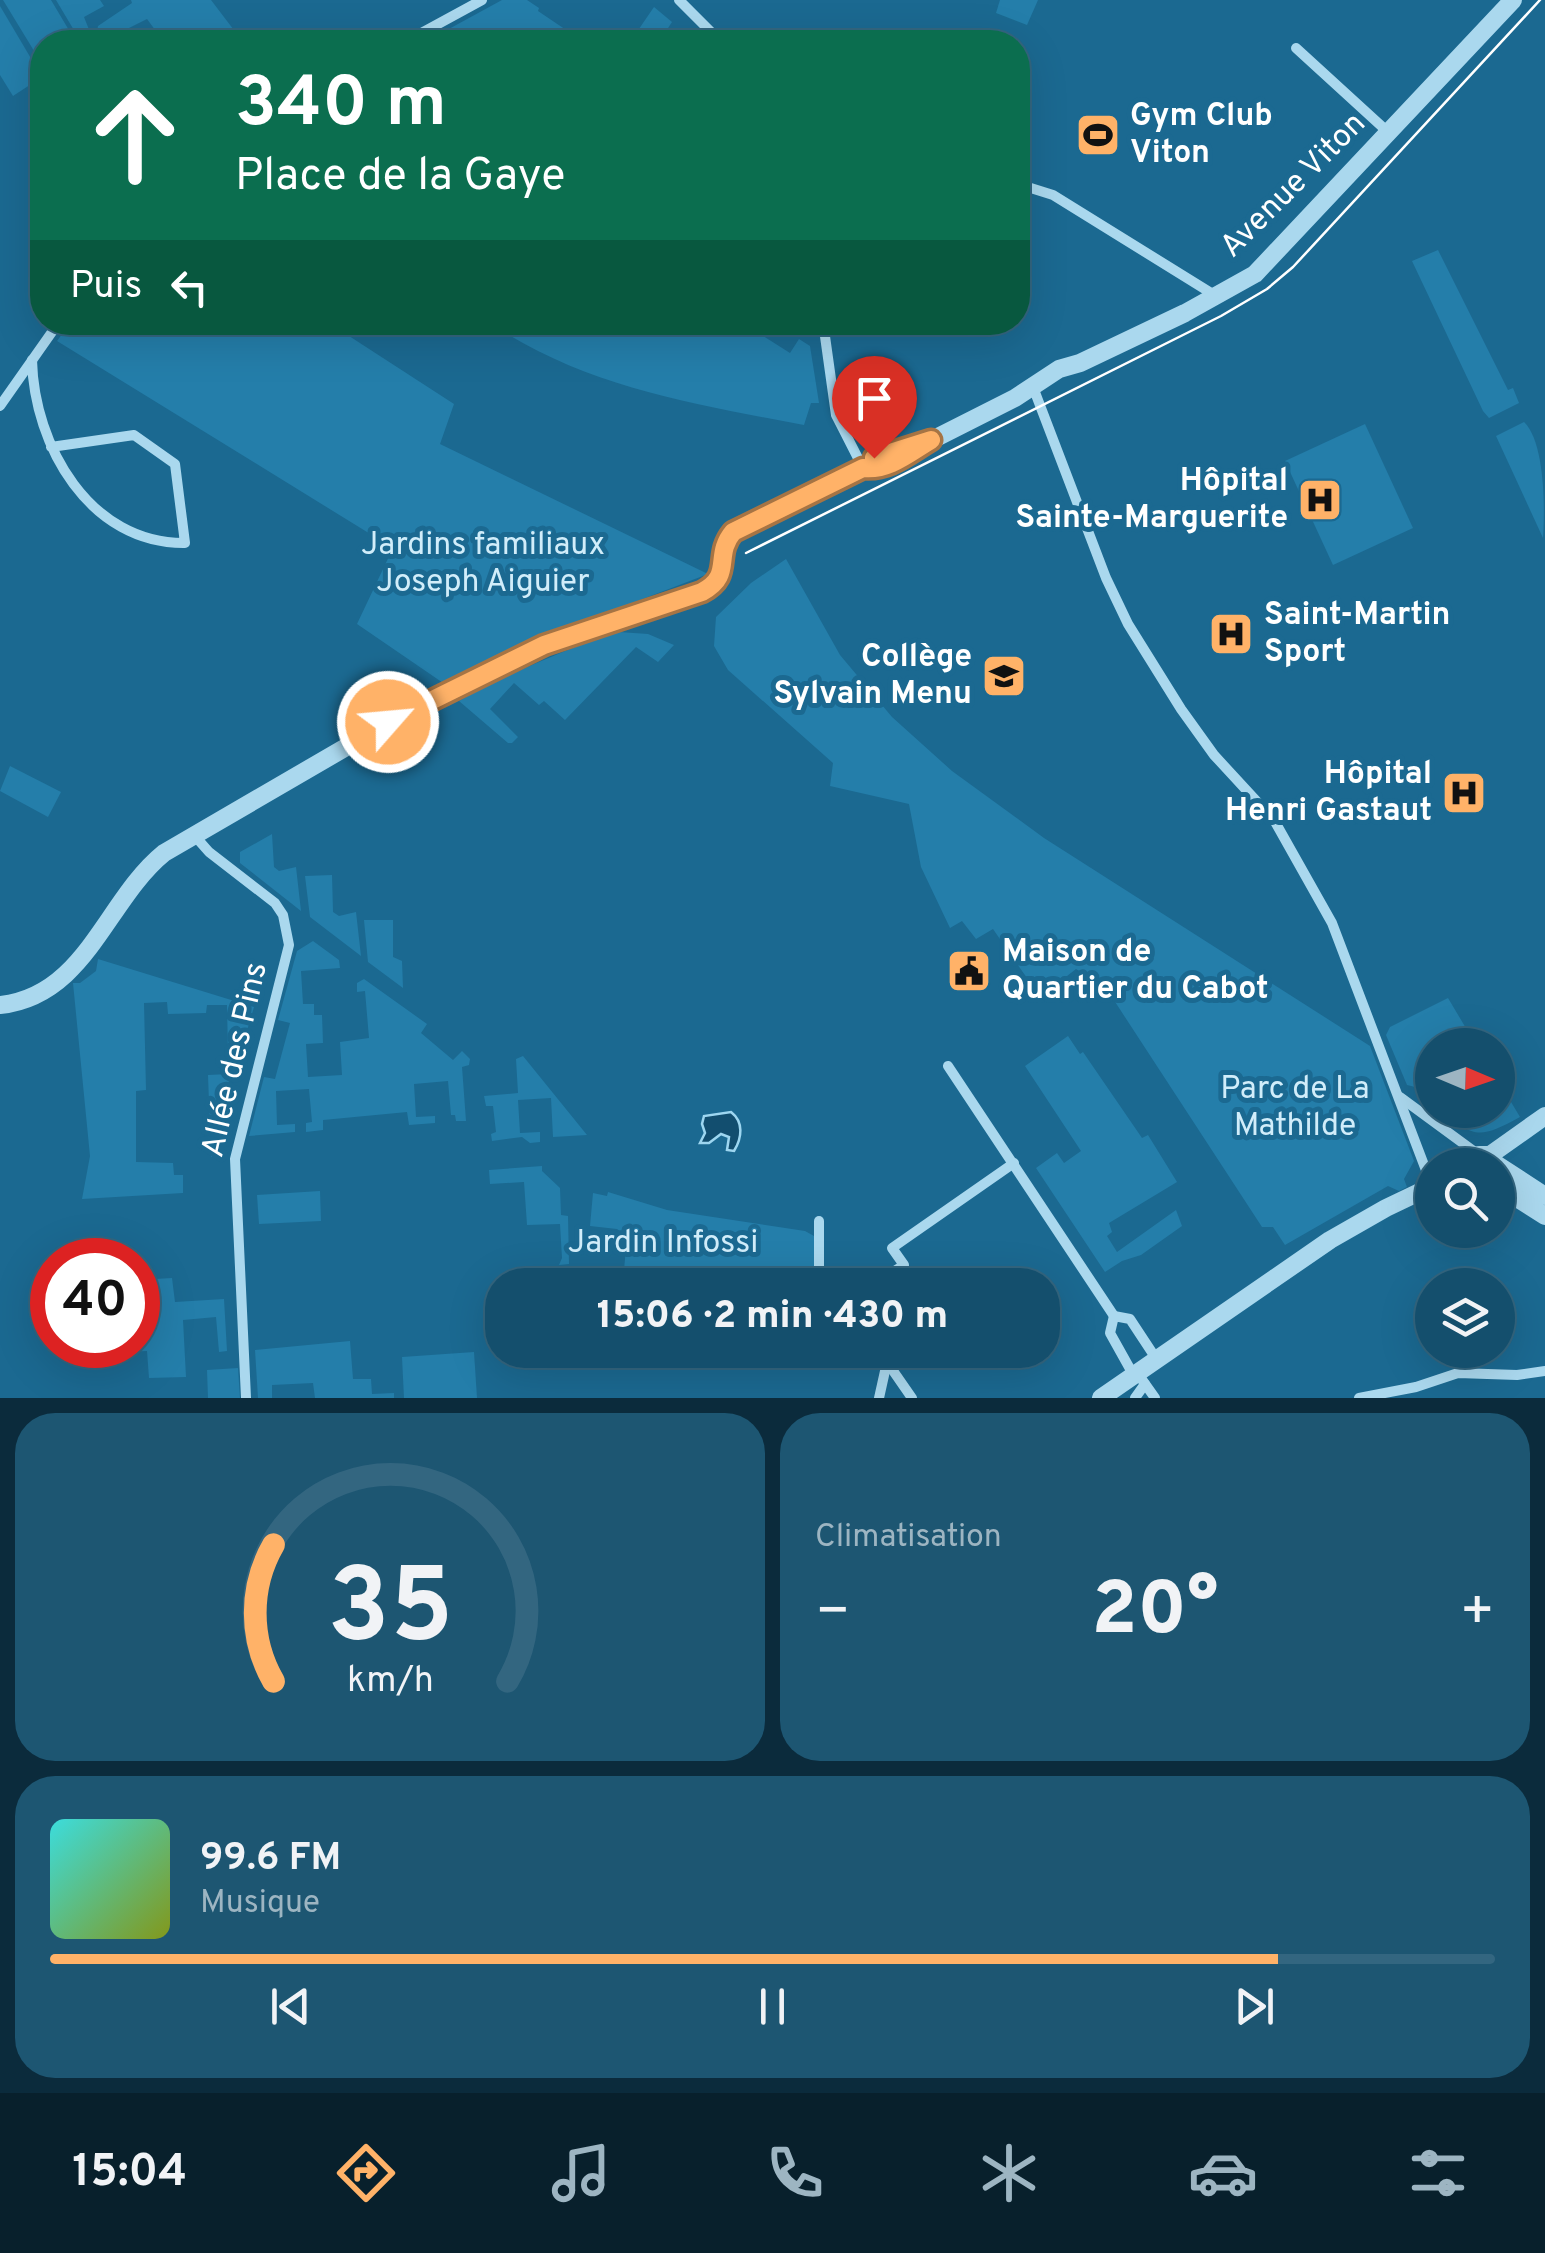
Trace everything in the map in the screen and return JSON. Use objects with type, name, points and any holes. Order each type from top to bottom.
[{"type":"street","points":[[427,30],[482,0]]},
{"type":"street","points":[[679,0],[709,30]]},
{"type":"street","name":"Avenue Viton","points":[[0,1002],[35,994],[62,979],[79,963],[145,868],[194,835],[402,714],[544,645],[702,592],[722,576],[724,546],[733,532],[863,468],[879,470],[1255,274],[1513,0]]},
{"type":"street","points":[[1296,48],[1390,134]]},
{"type":"street","points":[[1030,188],[1053,195],[1217,297]]},
{"type":"street","points":[[0,406],[50,335]]},
{"type":"street","points":[[825,335],[836,416],[863,468]]},
{"type":"street","points":[[32,360],[46,438],[51,447],[74,484],[102,515],[128,532],[158,543],[185,543],[175,464],[134,436],[51,447]]},
{"type":"street","points":[[1033,387],[1106,578],[1128,624],[1181,710],[1214,754],[1274,820],[1332,923],[1418,1148]]},
{"type":"street","name":"Allée des Pins","points":[[194,835],[209,852],[275,904],[282,915],[288,945],[235,1159],[246,1398]]},
{"type":"street","points":[[948,1066],[1114,1316],[1130,1319],[1157,1360]]},
{"type":"street","points":[[1399,1097],[1469,1148]]},
{"type":"street","points":[[1504,1148],[1545,1116]]},
{"type":"street","points":[[899,1268],[904,1265],[892,1248],[1014,1163]]},
{"type":"street","points":[[1515,1178],[1545,1196]]},
{"type":"street","points":[[1101,1398],[1139,1378],[1157,1360],[1330,1240],[1415,1194]]},
{"type":"street","points":[[1515,1197],[1545,1216]]},
{"type":"street","points":[[819,1222],[820,1268]]},
{"type":"street","points":[[1114,1316],[1110,1332],[1156,1398]]},
{"type":"street","points":[[879,1398],[886,1368]]},
{"type":"street","points":[[891,1368],[912,1398]]},
{"type":"street","points":[[1360,1398],[1416,1387],[1458,1373],[1516,1375],[1545,1371]]},
{"type":"street","points":[[1135,1398],[1139,1378]]},
{"type":"green space","points":[[3,0],[51,0],[69,30],[30,30],[30,44]]},
{"type":"green space","points":[[56,0],[100,0],[104,6],[84,17],[89,30],[74,30]]},
{"type":"green space","points":[[131,0],[211,0],[234,30],[155,30],[147,19],[125,30],[97,30]]},
{"type":"green space","points":[[502,0],[527,0],[566,30],[447,30]]},
{"type":"green space","points":[[1000,0],[1038,0],[1027,25],[996,13]]},
{"type":"green space","points":[[0,6],[30,57],[30,85],[13,96],[0,75]]},
{"type":"green space","points":[[654,7],[672,22],[667,30],[638,30]]},
{"type":"green space","points":[[1438,250],[1508,390],[1513,388],[1519,403],[1489,418],[1412,261]]},
{"type":"green space","name":"Jardins familiaux Joseph Aiguier","points":[[61,335],[348,335],[454,404],[440,444],[708,574],[499,654],[498,659],[449,687],[357,624],[393,548],[57,341]]},
{"type":"green space","points":[[510,335],[762,335],[790,353],[799,339],[810,346],[819,403],[811,403],[804,425],[641,390],[602,378]]},
{"type":"green space","points":[[1524,422],[1540,460],[1543,538],[1496,436]]},
{"type":"green space","points":[[1365,424],[1413,528],[1333,565],[1285,461]]},
{"type":"green space","name":"Parc de La Mathilde","points":[[786,559],[840,655],[892,717],[952,771],[1044,838],[1370,1046],[1414,1161],[1404,1179],[1407,1187],[1399,1191],[1388,1186],[1285,1245],[1273,1227],[1262,1227],[1106,988],[1076,969],[1040,997],[993,929],[976,939],[962,921],[950,928],[921,867],[909,804],[830,786],[833,763],[728,670],[714,646],[716,617],[751,583]]},
{"type":"green space","points":[[619,632],[648,634],[674,645],[658,662],[636,647],[565,720],[544,701],[539,705],[514,683],[490,709],[518,737],[512,743],[459,701],[537,663]]},
{"type":"green space","points":[[10,766],[61,792],[48,817],[0,791]]},
{"type":"green space","points":[[272,834],[274,867],[279,871],[296,867],[301,911],[240,863],[240,852]]},
{"type":"green space","points":[[332,875],[333,912],[339,916],[356,912],[361,956],[310,917],[305,876]]},
{"type":"green space","points":[[364,920],[393,920],[393,957],[402,961],[403,988],[368,962]]},
{"type":"green space","points":[[313,941],[339,960],[340,968],[301,971],[303,1004],[314,1004],[314,1015],[322,1015],[323,1043],[306,1044],[308,1077],[342,1075],[340,1042],[369,1038],[365,991],[357,992],[357,983],[364,979],[427,1024],[421,1033],[453,1060],[462,1051],[470,1059],[469,1065],[462,1067],[466,1121],[456,1121],[455,1115],[451,1115],[448,1081],[414,1084],[416,1117],[435,1116],[435,1123],[409,1125],[407,1112],[323,1120],[323,1130],[306,1132],[306,1123],[312,1122],[309,1089],[276,1091],[277,1125],[295,1124],[295,1132],[249,1136],[264,1077],[275,1079],[290,1023],[278,1020],[297,951]]},
{"type":"green space","points":[[98,959],[254,1007],[240,1054],[228,1054],[227,1005],[207,1005],[206,1013],[168,1014],[167,1002],[144,1003],[146,1090],[136,1091],[136,1162],[173,1163],[174,1175],[183,1175],[183,1193],[82,1199],[90,1156],[73,983],[80,983],[96,971]]},
{"type":"green space","points":[[1448,998],[1466,1028],[1415,1028],[1415,1087],[1407,1085],[1386,1035],[1390,1027]]},
{"type":"green space","points":[[1068,1036],[1142,1138],[1148,1135],[1177,1182],[1109,1223],[1112,1232],[1107,1236],[1117,1252],[1176,1210],[1182,1226],[1141,1255],[1105,1272],[1036,1168],[1057,1153],[1064,1163],[1081,1151],[1025,1066]]},
{"type":"green space","points":[[523,1056],[587,1135],[553,1137],[551,1098],[518,1100],[520,1133],[540,1132],[540,1142],[530,1143],[522,1137],[492,1141],[491,1134],[496,1132],[493,1106],[486,1106],[484,1096],[518,1093],[516,1059]]},
{"type":"green space","points":[[229,1074],[227,1131],[223,1131],[221,1156],[211,1157],[208,1075]]},
{"type":"green space","points":[[1465,1128],[1498,1128],[1485,1132]]},
{"type":"green space","points":[[542,1166],[542,1171],[560,1188],[561,1215],[568,1216],[569,1264],[559,1265],[560,1224],[527,1225],[524,1182],[490,1184],[489,1170]]},
{"type":"green space","points":[[320,1191],[321,1221],[259,1224],[257,1195]]},
{"type":"green space","name":"Jardin Infossi","points":[[608,1192],[667,1210],[805,1231],[814,1236],[815,1268],[624,1268],[627,1236],[617,1229],[590,1226],[593,1193],[607,1196]]},
{"type":"green space","points":[[172,1278],[175,1302],[224,1299],[227,1351],[219,1352],[216,1317],[183,1320],[186,1377],[149,1378],[148,1368],[160,1368],[160,1279]]},
{"type":"green space","points":[[350,1341],[353,1379],[371,1379],[372,1394],[394,1393],[394,1398],[315,1398],[313,1383],[272,1385],[272,1398],[258,1398],[255,1350]]},
{"type":"green space","points":[[474,1352],[477,1398],[404,1398],[402,1357]]},
{"type":"green space","points":[[238,1368],[240,1398],[208,1398],[207,1370]]},
{"type":"shaded area","points":[[731,1112],[740,1130],[734,1151],[727,1150],[729,1137],[721,1134],[709,1143],[700,1143],[705,1133],[704,1116]]},
{"type":"tram line","points":[[746,553],[1221,316],[1267,289],[1293,267],[1540,0]]},
{"type":"place","name":"Gym Club Viton","points":[[1098,135]]},
{"type":"place","name":"Hôpital Sainte-Marguerite","points":[[1320,500]]},
{"type":"place","name":"Saint-Martin Sport","points":[[1231,634]]},
{"type":"place","name":"Collège Sylvain Menu","points":[[1004,676]]},
{"type":"place","name":"Hôpital Henri Gastaut","points":[[1464,793]]},
{"type":"place","name":"Maison de Quartier du Cabot","points":[[969,971]]},
{"type":"route","points":[[388,722],[544,645],[702,592],[722,576],[724,546],[733,532],[863,468],[879,470],[931,440],[874,458]]}]
